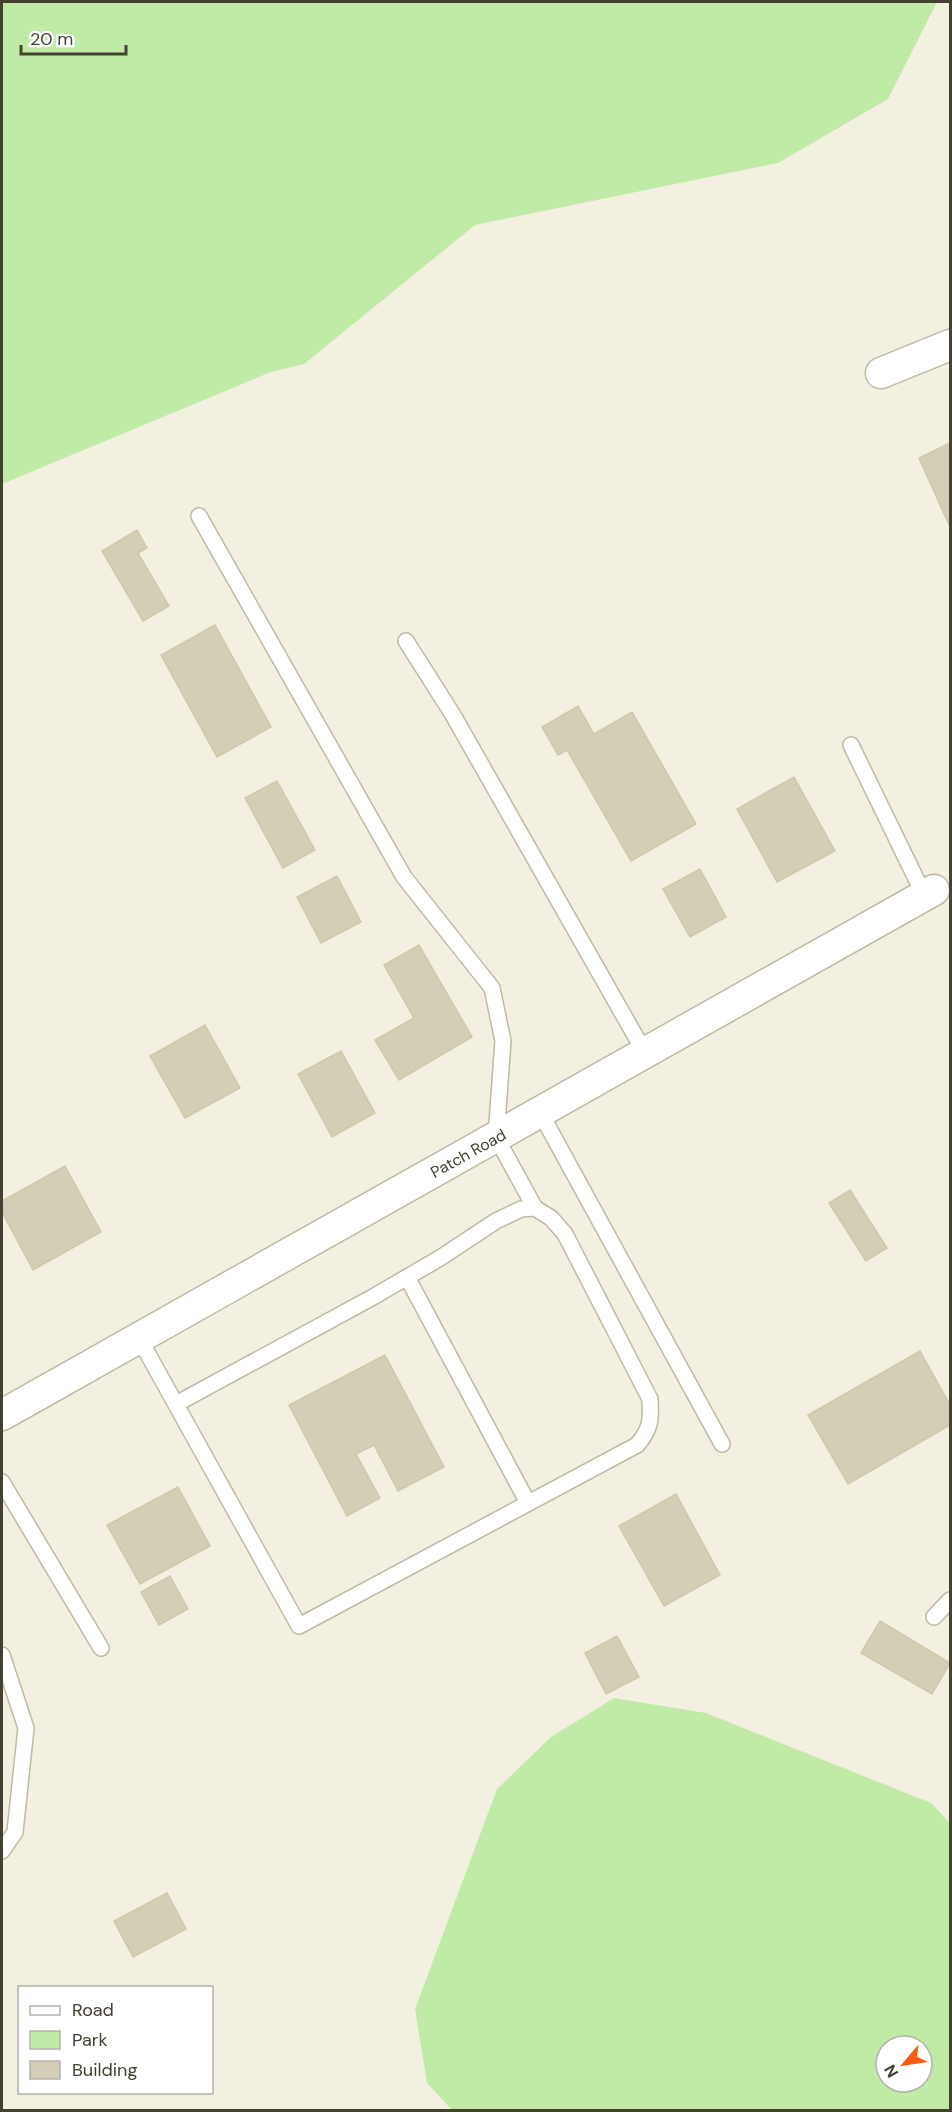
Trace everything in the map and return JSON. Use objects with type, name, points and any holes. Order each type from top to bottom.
[{"type":"street","points":[[881,372],[951,345]]},
{"type":"street","name":"Patch Road","points":[[2,1416],[929,893]]},
{"type":"lane","points":[[139,1338],[299,1626],[637,1445],[647,1434],[651,1418],[650,1399],[565,1234],[551,1218],[535,1208],[496,1137],[503,1041],[492,988],[404,877],[199,516]]},
{"type":"lane","points":[[406,640],[453,715],[645,1053]]},
{"type":"lane","points":[[851,745],[929,893]]},
{"type":"lane","points":[[540,1112],[722,1444]]},
{"type":"lane","points":[[176,1404],[407,1277],[496,1221],[521,1209],[535,1208]]},
{"type":"lane","points":[[407,1277],[528,1503]]},
{"type":"lane","points":[[2,1482],[101,1648]]},
{"type":"lane","points":[[934,1617],[951,1600]]},
{"type":"lane","points":[[2,1655],[26,1728],[15,1832],[2,1851]]},
{"type":"green space","points":[[2,2],[937,2],[888,99],[778,163],[475,225],[304,364],[271,372],[2,484]]},
{"type":"green space","points":[[614,1698],[706,1713],[931,1803],[950,1823],[950,2110],[452,2110],[427,2083],[415,2009],[497,1789],[551,1737]]},
{"type":"building","points":[[950,443],[950,527],[919,458]]},
{"type":"building","points":[[137,530],[147,548],[138,553],[169,606],[143,621],[102,551]]},
{"type":"building","points":[[215,625],[271,727],[217,757],[161,655]]},
{"type":"building","points":[[578,706],[594,734],[632,712],[696,824],[631,861],[567,750],[558,755],[542,727]]},
{"type":"building","points":[[794,777],[835,851],[777,882],[737,809]]},
{"type":"building","points":[[277,781],[315,850],[283,868],[245,798]]},
{"type":"building","points":[[700,869],[726,917],[690,937],[663,889]]},
{"type":"building","points":[[337,876],[361,922],[321,943],[297,897]]},
{"type":"building","points":[[419,945],[472,1037],[399,1080],[375,1040],[414,1018],[384,965]]},
{"type":"building","points":[[205,1025],[240,1088],[185,1118],[150,1056]]},
{"type":"building","points":[[341,1051],[375,1113],[332,1137],[298,1074]]},
{"type":"building","points":[[65,1166],[101,1232],[33,1270],[2,1212],[2,1201]]},
{"type":"building","points":[[850,1190],[887,1248],[866,1261],[829,1203]]},
{"type":"building","points":[[920,1351],[950,1405],[950,1425],[848,1484],[808,1415]]},
{"type":"building","points":[[385,1355],[444,1467],[398,1491],[374,1445],[356,1454],[380,1498],[347,1516],[289,1405]]},
{"type":"building","points":[[178,1487],[210,1546],[140,1584],[107,1525]]},
{"type":"building","points":[[676,1494],[720,1575],[664,1606],[619,1526]]},
{"type":"building","points":[[170,1576],[188,1609],[159,1625],[141,1592]]},
{"type":"building","points":[[880,1621],[950,1663],[932,1694],[861,1653]]},
{"type":"building","points":[[617,1636],[639,1677],[606,1694],[585,1653]]},
{"type":"building","points":[[167,1893],[186,1929],[133,1957],[114,1921]]}]
